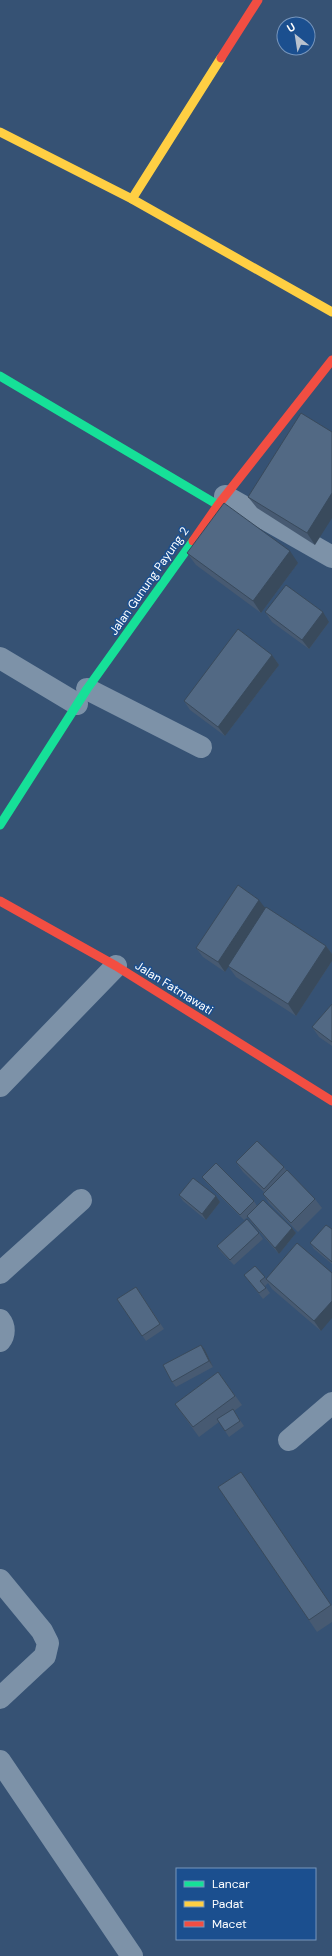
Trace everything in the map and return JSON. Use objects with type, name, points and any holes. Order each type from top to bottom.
[{"type":"street","points":[[132,199],[258,0]]},
{"type":"street","points":[[0,132],[132,199],[332,312]]},
{"type":"street","name":"Jalan Gunung Payung 2","points":[[0,825],[82,697],[222,500],[332,360]]},
{"type":"street","points":[[0,376],[222,500],[332,556]]},
{"type":"street","points":[[0,658],[82,697],[201,747]]},
{"type":"street","name":"Jalan Fatmawati","points":[[0,901],[116,966],[332,1101]]},
{"type":"street","points":[[0,1086],[116,966]]},
{"type":"street","points":[[0,1273],[81,1200]]},
{"type":"street","points":[[0,1320],[3,1324],[4,1333],[0,1341]]},
{"type":"street","points":[[289,1440],[332,1403]]},
{"type":"street","points":[[0,1580],[42,1631],[48,1643],[45,1656],[0,1698]]},
{"type":"street","points":[[0,1761],[132,1956]]},
{"type":"building","points":[[301,413],[332,432],[332,493],[307,533],[248,497]]},
{"type":"building","points":[[224,503],[290,551],[253,601],[187,553]]},
{"type":"building","points":[[286,585],[323,612],[302,640],[265,612]]},
{"type":"building","points":[[238,629],[272,655],[218,727],[184,701]]},
{"type":"building","points":[[238,885],[259,900],[218,962],[196,948]]},
{"type":"building","points":[[266,907],[326,946],[288,1004],[228,966]]},
{"type":"building","points":[[332,1004],[332,1042],[312,1027]]},
{"type":"building","points":[[257,1141],[284,1167],[264,1189],[236,1162]]},
{"type":"building","points":[[216,1163],[254,1201],[240,1215],[202,1177]]},
{"type":"building","points":[[287,1170],[315,1199],[291,1223],[263,1194]]},
{"type":"building","points":[[193,1178],[216,1196],[202,1214],[179,1195]]},
{"type":"building","points":[[263,1200],[292,1228],[275,1248],[247,1216]]},
{"type":"building","points":[[247,1219],[259,1233],[230,1260],[217,1246]]},
{"type":"building","points":[[326,1225],[332,1229],[332,1262],[310,1243]]},
{"type":"building","points":[[297,1243],[332,1273],[332,1301],[314,1321],[266,1279]]},
{"type":"building","points":[[255,1266],[265,1277],[260,1281],[266,1288],[259,1293],[244,1275]]},
{"type":"building","points":[[136,1287],[160,1324],[142,1336],[117,1299]]},
{"type":"building","points":[[201,1345],[209,1361],[172,1382],[163,1365]]},
{"type":"building","points":[[218,1372],[235,1396],[193,1427],[175,1404]]},
{"type":"building","points":[[233,1409],[240,1421],[225,1431],[217,1419]]},
{"type":"building","points":[[241,1472],[331,1605],[309,1620],[218,1487]]},
{"type":"traffic: fast","points":[[0,376],[218,505]]},
{"type":"traffic: fast","points":[[0,825],[87,689],[193,541]]},
{"type":"traffic: slow","points":[[132,199],[221,58]]},
{"type":"traffic: slow","points":[[0,132],[132,199],[332,312]]},
{"type":"traffic: jam","points":[[221,58],[258,0]]},
{"type":"traffic: jam","points":[[193,541],[218,505],[332,360]]},
{"type":"traffic: jam","points":[[0,901],[116,966],[332,1101]]}]
